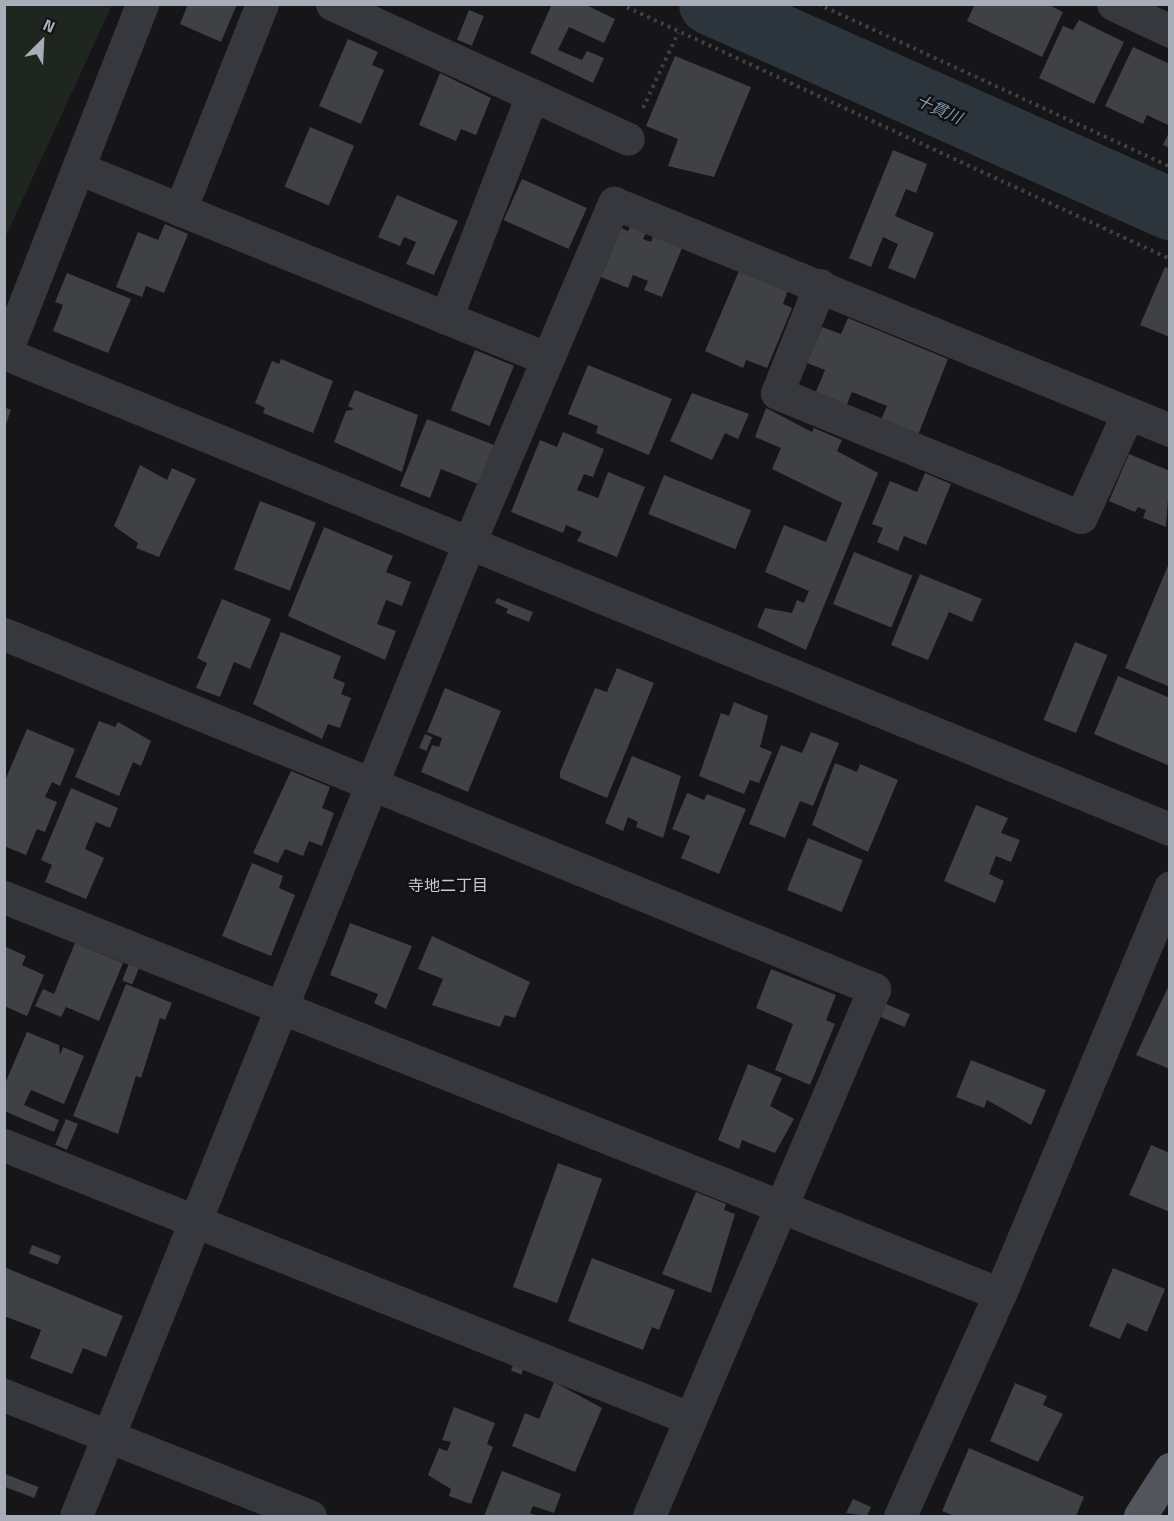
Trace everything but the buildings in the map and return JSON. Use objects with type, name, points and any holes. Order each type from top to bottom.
[{"type":"main road","points":[[1140,1516],[1170,1469]]},
{"type":"street","points":[[142,4],[5,354],[1170,829]]},
{"type":"street","points":[[180,210],[262,4]]},
{"type":"street","points":[[332,4],[628,139]]},
{"type":"street","points":[[1113,4],[1170,31]]},
{"type":"street","points":[[446,318],[532,95]]},
{"type":"street","points":[[78,168],[548,359]]},
{"type":"street","points":[[76,1516],[469,543],[614,203],[820,285],[1170,430]]},
{"type":"street","points":[[820,285],[777,393],[1081,517],[1128,413]]},
{"type":"street","points":[[4,634],[874,989],[649,1516]]},
{"type":"street","points":[[900,1516],[1000,1294],[1170,887]]},
{"type":"street","points":[[4,897],[1000,1294]]},
{"type":"street","points":[[4,1145],[197,1218],[689,1418]]},
{"type":"street","points":[[4,1395],[310,1516]]},
{"type":"path","points":[[620,4],[1170,259]]},
{"type":"path","points":[[818,4],[1170,167]]},
{"type":"shaded area","points":[[4,5],[112,5],[5,238]]},
{"type":"waterway","name":"十貫川","points":[[710,4],[1170,209]]},
{"type":"district","name":"寺地二丁目","points":[[448,885]]}]
